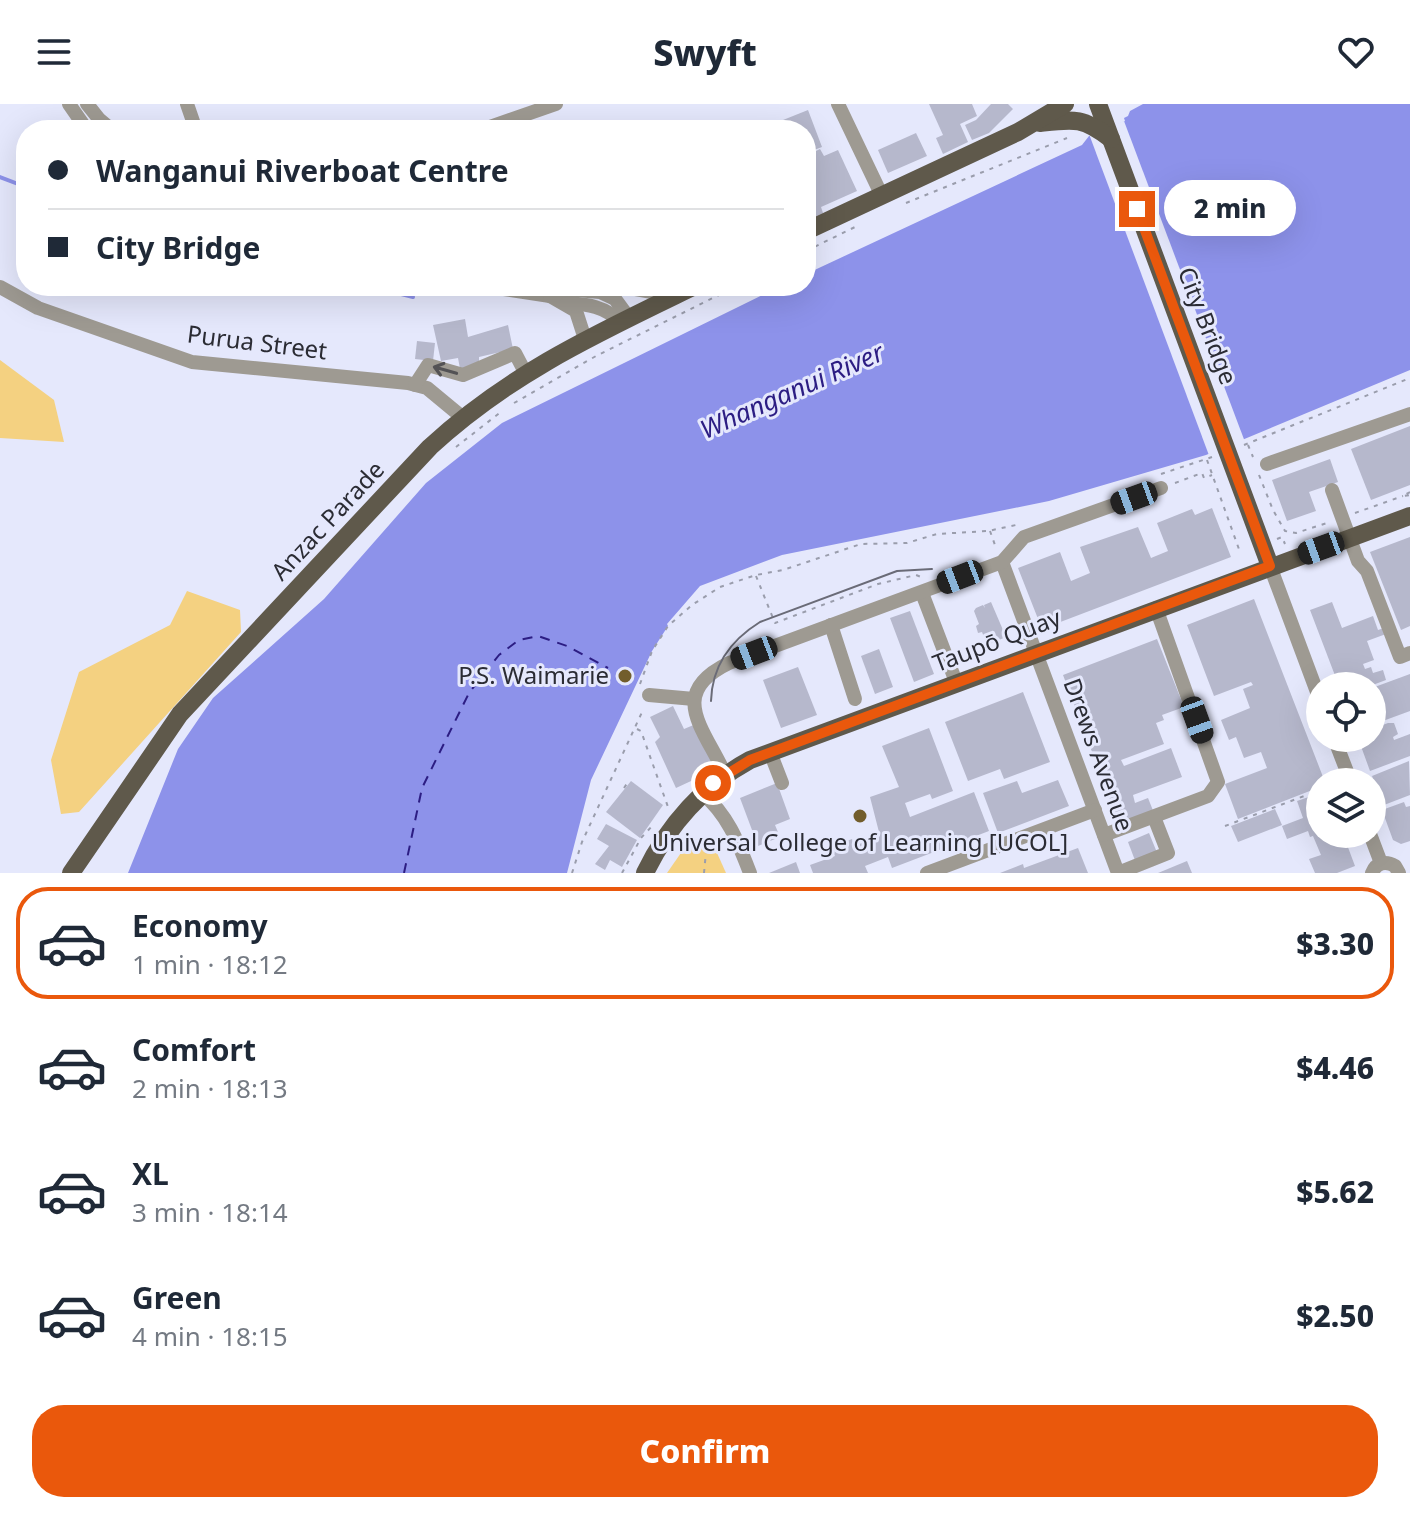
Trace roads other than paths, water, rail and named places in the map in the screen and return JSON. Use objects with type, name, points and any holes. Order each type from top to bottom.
[{"type":"main road","points":[[816,226],[1033,124],[1065,104]]},
{"type":"main road","name":"City Bridge","points":[[1098,104],[1270,566]]},
{"type":"main road","points":[[1033,124],[1076,119],[1106,132]]},
{"type":"main road","name":"Anzac Parade","points":[[71,873],[180,714],[430,447],[494,392],[585,339],[674,296]]},
{"type":"main road","name":"Taupō Quay","points":[[645,873],[669,820],[725,774],[770,752],[1410,516]]},
{"type":"street","points":[[87,104],[100,120]]},
{"type":"street","points":[[510,120],[556,104]]},
{"type":"street","points":[[838,104],[881,194]]},
{"type":"street","name":"Purua Street","points":[[16,296],[38,308],[192,362],[427,388],[462,417]]},
{"type":"street","points":[[550,296],[576,311],[585,339]]},
{"type":"street","points":[[610,296],[615,299],[624,320]]},
{"type":"street","points":[[566,304],[581,303],[624,320]]},
{"type":"street","points":[[415,385],[428,365],[463,375],[515,353],[526,374]]},
{"type":"street","points":[[1267,464],[1410,414]]},
{"type":"street","points":[[725,774],[693,705],[699,682],[718,668],[1002,562],[1024,537],[1155,483]]},
{"type":"street","points":[[1332,490],[1358,561],[1367,571],[1400,657],[1410,653]]},
{"type":"street","name":"Drews Avenue","points":[[1002,562],[1118,873]]},
{"type":"street","points":[[1270,566],[1310,672]]},
{"type":"street","points":[[922,593],[956,682]]},
{"type":"street","points":[[1104,835],[1208,796],[1218,782],[1156,608]]},
{"type":"street","points":[[831,625],[855,699]]},
{"type":"street","points":[[649,695],[694,699]]},
{"type":"street","points":[[770,752],[782,783]]},
{"type":"street","points":[[702,793],[720,810],[734,831],[750,873]]},
{"type":"street","points":[[927,873],[1095,810]]},
{"type":"street","points":[[1118,873],[1168,853],[1154,817]]},
{"type":"street","points":[[1372,848],[1376,868],[1392,864],[1403,871]]},
{"type":"water","name":"Whanganui River","points":[[1143,104],[1410,104],[1410,370],[1206,455],[1049,501],[782,555],[700,586],[667,624],[591,780],[567,873],[128,873],[178,749],[213,698],[324,599],[426,483],[502,423],[761,296],[816,296],[816,269],[1082,145],[1089,136],[1125,121],[1130,111]]},
{"type":"waterway","points":[[0,177],[16,183]]},
{"type":"waterway","points":[[409,296],[413,297]]},
{"type":"tram line","points":[[711,701],[715,676],[725,655],[740,637],[760,622],[897,571],[932,569]]},
{"type":"place","name":"P.S. Waimarie","points":[[625,676]]},
{"type":"place","name":"Universal College of Learning [UCOL]","points":[[860,816]]}]
